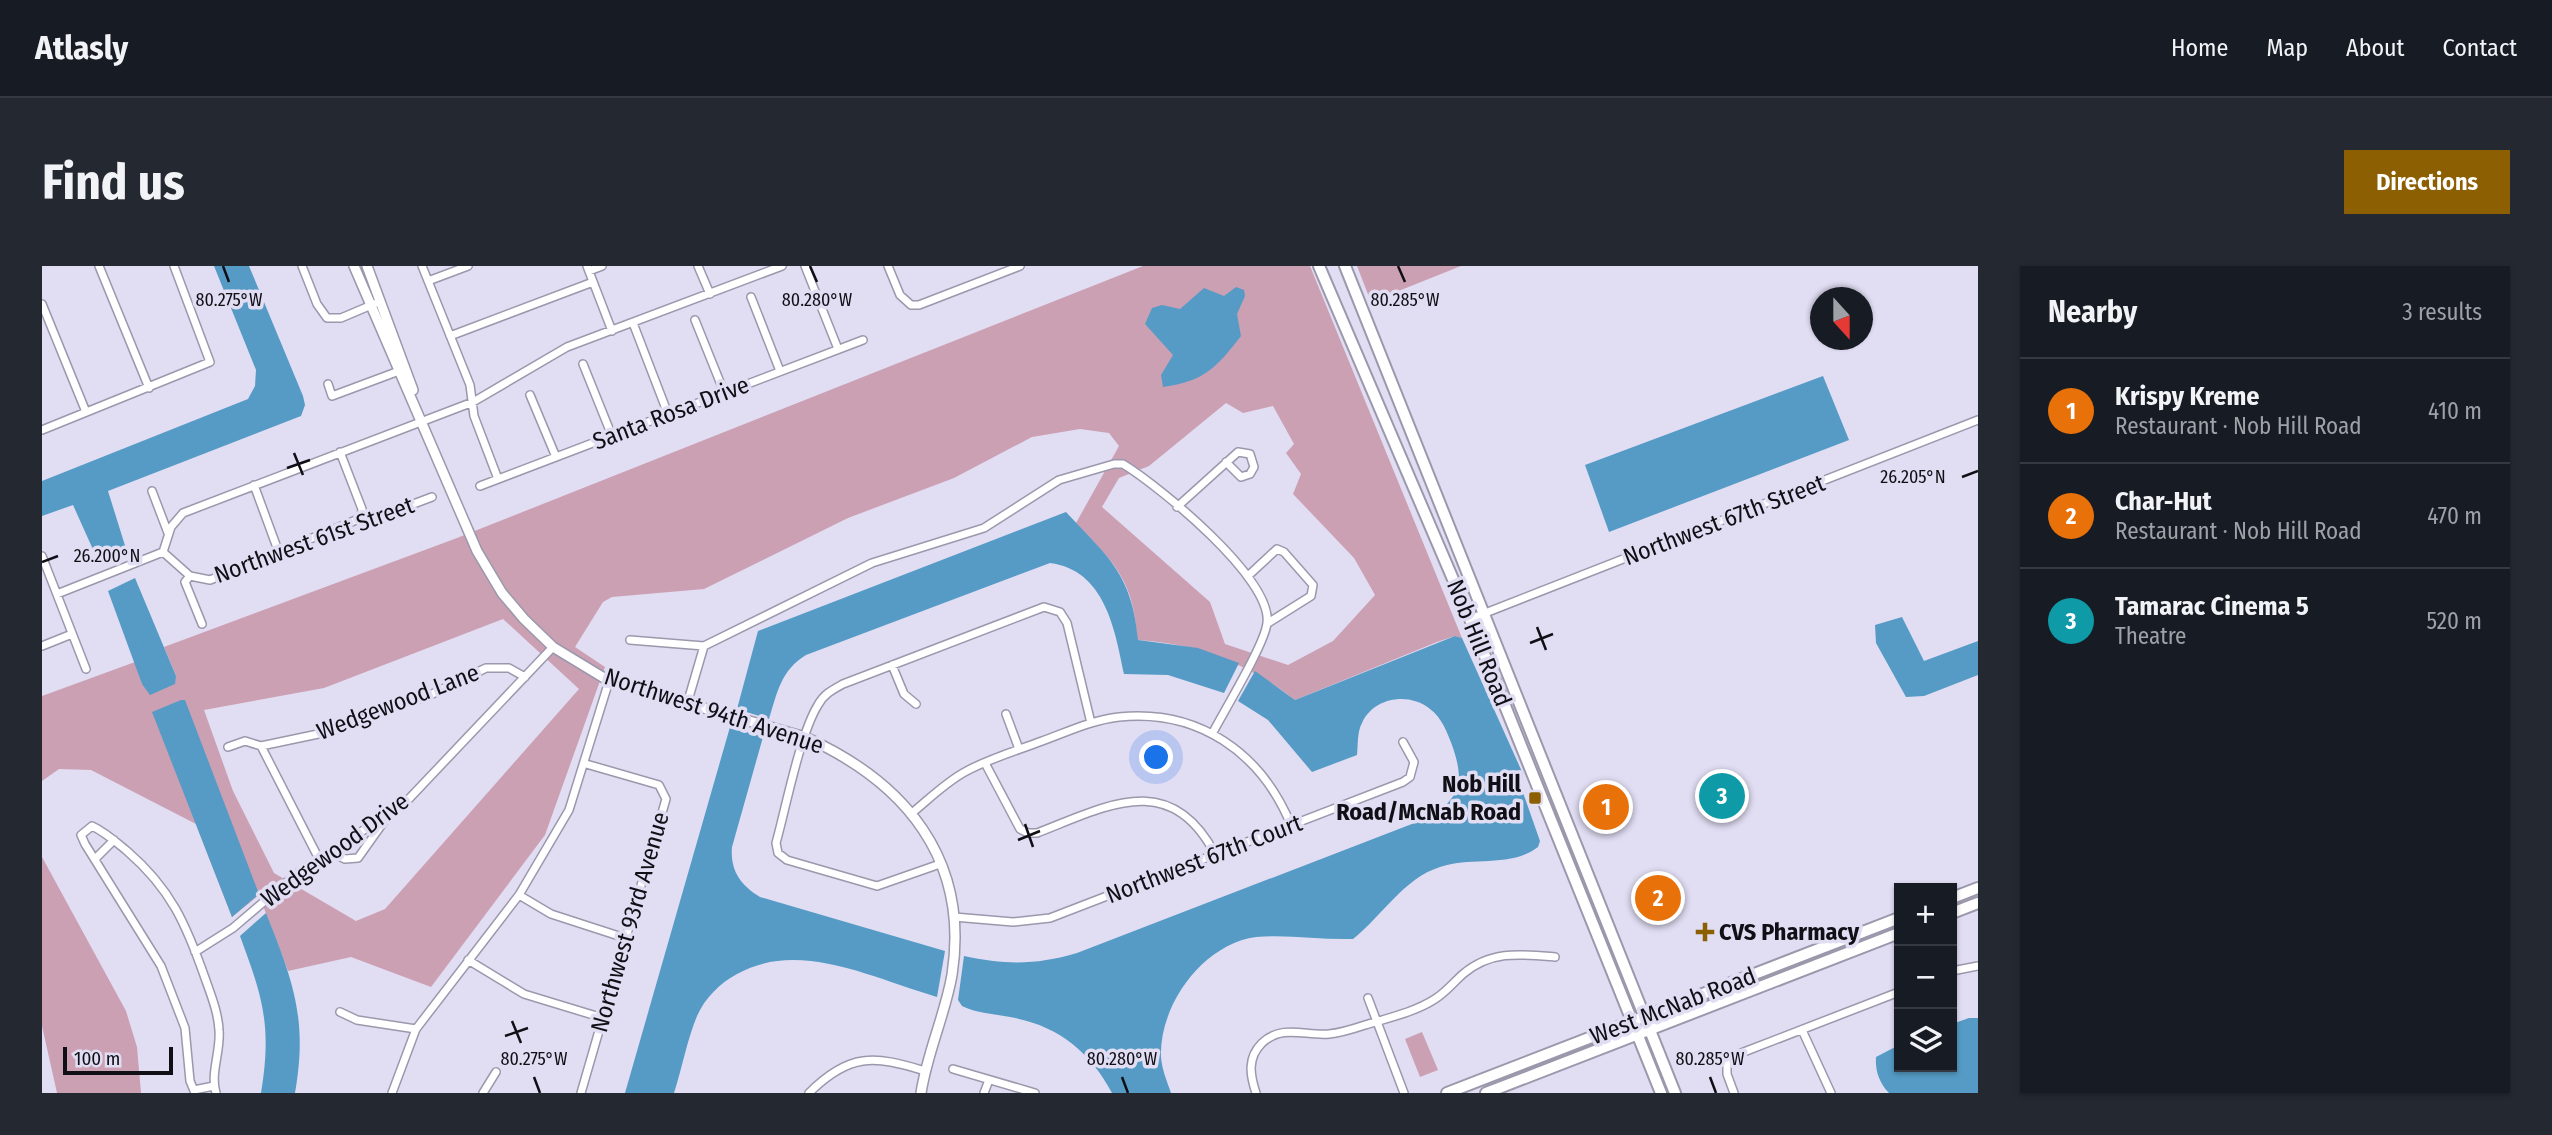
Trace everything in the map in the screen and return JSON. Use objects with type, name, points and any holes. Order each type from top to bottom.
[{"type":"main road","name":"Nob Hill Road","points":[[1320,266],[1470,619],[1661,1093]]},
{"type":"main road","name":"Nob Hill Road","points":[[1345,266],[1675,1093]]},
{"type":"main road","points":[[1957,896],[1978,888]]},
{"type":"main road","points":[[1957,911],[1978,903]]},
{"type":"main road","name":"West McNab Road","points":[[1447,1093],[1894,920]]},
{"type":"main road","name":"West McNab Road","points":[[1486,1093],[1894,935]]},
{"type":"street","points":[[99,266],[149,388]]},
{"type":"street","points":[[42,430],[210,362],[174,266]]},
{"type":"street","points":[[302,266],[317,304],[327,318],[341,318],[381,301]]},
{"type":"street","name":"Northwest 94th Avenue","points":[[354,266],[486,570],[524,618],[553,647],[609,681],[806,737],[833,749],[875,776],[912,813],[940,864],[954,918],[952,976],[921,1093]]},
{"type":"street","name":"Northwest 94th Avenue","points":[[367,266],[423,422]]},
{"type":"street","points":[[422,266],[450,336],[473,402],[474,416],[498,479]]},
{"type":"street","points":[[428,281],[468,266]]},
{"type":"street","points":[[602,266],[588,269],[612,331]]},
{"type":"street","points":[[698,266],[710,294]]},
{"type":"street","points":[[57,594],[163,552],[169,533],[183,513],[473,402],[567,347],[782,266]]},
{"type":"street","points":[[805,266],[838,349]]},
{"type":"street","points":[[888,266],[900,295],[911,305],[919,305],[1020,266]]},
{"type":"street","points":[[450,336],[593,282]]},
{"type":"street","points":[[751,297],[780,371]]},
{"type":"street","points":[[42,304],[86,412]]},
{"type":"street","points":[[695,320],[724,392]]},
{"type":"street","points":[[633,323],[668,414]]},
{"type":"street","name":"Santa Rosa Drive","points":[[480,486],[863,340]]},
{"type":"street","points":[[583,364],[612,436]]},
{"type":"street","points":[[328,384],[332,396],[399,371]]},
{"type":"street","points":[[530,394],[556,457]]},
{"type":"street","name":"Northwest 67th Street","points":[[1470,619],[1978,420]]},
{"type":"street","points":[[340,452],[362,509],[361,518]]},
{"type":"street","points":[[1177,507],[1226,462]]},
{"type":"street","points":[[630,640],[704,646],[872,563],[984,527],[1045,488],[1074,474],[1124,464],[1214,538],[1249,575],[1262,597],[1268,623]]},
{"type":"street","points":[[254,485],[279,553]]},
{"type":"street","points":[[152,491],[169,533]]},
{"type":"street","name":"Northwest 61st Street","points":[[163,552],[190,576],[210,580],[361,518],[371,520],[432,497]]},
{"type":"street","points":[[1212,734],[1268,623],[1314,591],[1284,552],[1277,549],[1249,575]]},
{"type":"street","points":[[42,556],[44,567],[86,669]]},
{"type":"street","points":[[190,576],[184,582],[202,624]]},
{"type":"street","points":[[940,864],[877,886],[787,860],[778,853],[776,843],[806,737],[817,706],[827,693],[1044,607],[1054,608],[1067,622],[1072,636],[1091,723]]},
{"type":"street","points":[[42,646],[72,634]]},
{"type":"street","points":[[687,704],[704,646]]},
{"type":"street","name":"Wedgewood Drive","points":[[195,951],[217,941],[295,875],[405,803],[553,647]]},
{"type":"street","points":[[892,665],[904,694],[916,704]]},
{"type":"street","name":"Wedgewood Lane","points":[[228,747],[245,741],[261,746],[342,729],[391,706],[424,698],[486,668],[509,668],[525,677]]},
{"type":"street","points":[[392,1093],[416,1030],[519,895],[569,810],[586,764],[609,681]]},
{"type":"street","points":[[1006,714],[1019,750]]},
{"type":"street","points":[[912,813],[958,776],[985,763],[1091,723],[1145,716],[1170,719],[1212,734],[1235,748],[1270,783],[1291,825]]},
{"type":"street","name":"Northwest 67th Court","points":[[954,918],[1013,922],[1050,918],[1291,825],[1410,777],[1414,762],[1404,742]]},
{"type":"street","points":[[261,746],[319,859]]},
{"type":"street","points":[[985,763],[1020,829],[1028,833],[1037,833],[1128,800],[1150,800],[1185,814],[1206,836],[1215,854]]},
{"type":"street","name":"Northwest 93rd Avenue","points":[[581,1093],[666,799],[665,792],[659,785],[586,764]]},
{"type":"street","points":[[331,852],[345,859],[358,858],[386,817]]},
{"type":"street","points":[[92,826],[114,841],[165,889],[177,908],[195,951],[219,1029],[215,1089],[194,1092],[190,1081],[189,1043],[161,966],[81,835],[85,829],[92,826]]},
{"type":"street","points":[[94,859],[114,841]]},
{"type":"street","points":[[519,895],[551,914],[581,926],[625,938]]},
{"type":"street","points":[[1256,1093],[1250,1067],[1254,1055],[1263,1042],[1277,1034],[1293,1031],[1325,1035],[1377,1022],[1435,999],[1463,974],[1488,958],[1516,954],[1555,957]]},
{"type":"street","points":[[468,960],[524,994],[603,1018]]},
{"type":"street","points":[[1957,970],[1978,966]]},
{"type":"street","points":[[1734,1093],[1727,1074],[1727,1063],[1736,1055],[1894,994]]},
{"type":"street","points":[[1368,998],[1404,1093]]},
{"type":"street","points":[[340,1012],[356,1020],[416,1030]]},
{"type":"street","points":[[1802,1030],[1831,1093]]},
{"type":"street","points":[[809,1093],[840,1068],[869,1058],[890,1060],[925,1071]]},
{"type":"street","points":[[953,1069],[1035,1093]]},
{"type":"street","points":[[483,1093],[496,1072]]},
{"type":"street","points":[[984,1093],[989,1080]]},
{"type":"shaded area","points":[[1143,266],[1310,266],[1462,638],[1455,636],[1437,642],[1295,700],[1258,676],[1221,658],[1181,646],[1137,640],[1132,602],[1127,587],[1112,562],[1076,523],[1119,446],[1109,433],[1080,429],[1032,437],[954,478],[848,518],[704,589],[612,597],[603,602],[575,647],[605,667],[545,835],[431,987],[351,957],[288,971],[259,895],[232,917],[196,824],[91,770],[59,769],[42,781],[42,696],[135,662],[142,684],[176,676],[164,647],[457,538]],"holes":[[[1226,403],[1243,413],[1273,406],[1294,444],[1286,453],[1301,474],[1293,494],[1354,558],[1375,595],[1333,641],[1288,665],[1225,644],[1210,602],[1102,507],[1119,478],[1149,466]],[[503,619],[579,689],[385,909],[356,921],[274,873],[233,791],[204,710],[324,688]]]},
{"type":"shaded area","points":[[1357,266],[1461,266],[1371,302]]},
{"type":"shaded area","points":[[42,857],[126,1011],[137,1047],[141,1093],[57,1093],[42,1026]]},
{"type":"shaded area","points":[[1422,1032],[1438,1070],[1420,1077],[1405,1039]]},
{"type":"water","points":[[214,266],[249,266],[303,396],[305,405],[301,416],[108,491],[127,552],[100,565],[73,505],[42,516],[42,481],[248,399],[255,386],[256,370]]},
{"type":"water","points":[[1236,287],[1244,290],[1245,296],[1237,314],[1241,336],[1216,365],[1200,377],[1163,387],[1161,375],[1173,355],[1145,324],[1152,308],[1162,305],[1180,309],[1204,288],[1224,296]]},
{"type":"water","points":[[1823,376],[1849,440],[1609,532],[1585,465]]},
{"type":"water","points":[[1066,512],[1116,568],[1130,599],[1138,640],[1198,648],[1239,663],[1224,693],[1168,675],[1124,674],[1111,621],[1095,590],[1084,577],[1069,568],[1050,563],[806,655],[785,675],[769,719],[737,709],[758,631]]},
{"type":"water","points":[[135,578],[176,676],[175,684],[150,695],[142,684],[108,591]]},
{"type":"water","points":[[1902,617],[1924,661],[1978,641],[1978,675],[1924,696],[1906,697],[1876,643],[1875,625]]},
{"type":"water","points":[[1455,636],[1462,638],[1523,774],[1521,787],[1540,841],[1538,847],[1503,860],[1452,864],[1427,872],[1404,889],[1353,939],[1256,937],[1219,951],[1202,964],[1188,980],[1168,1017],[1162,1037],[1161,1057],[1171,1093],[1112,1093],[1082,1053],[1057,1033],[1027,1021],[962,1006],[958,1000],[964,956],[1021,962],[1048,960],[1077,953],[1430,817],[1441,810],[1454,794],[1459,777],[1458,768],[1444,726],[1434,713],[1422,704],[1402,699],[1375,707],[1360,727],[1357,755],[1312,772],[1268,720],[1238,701],[1255,671],[1295,700]]},
{"type":"water","points":[[185,700],[259,894],[232,917],[152,712]]},
{"type":"water","points":[[730,727],[763,737],[732,847],[735,870],[742,882],[760,897],[945,951],[937,997],[862,973],[811,961],[786,960],[761,964],[737,974],[719,986],[704,1003],[693,1025],[674,1093],[625,1093]]},
{"type":"water","points":[[266,913],[284,959],[296,1001],[300,1043],[295,1093],[261,1093],[266,1049],[263,1013],[255,977],[240,936]]},
{"type":"water","points":[[1978,1018],[1978,1093],[1889,1093],[1878,1076],[1876,1057],[1894,1048],[1894,1072],[1957,1072],[1957,1022]]},
{"type":"place","name":"Tamarac Cinema 5","points":[[1722,796]]},
{"type":"place","name":"Nob Hill Road/McNab Road","points":[[1535,798]]},
{"type":"place","name":"Krispy Kreme","points":[[1606,807]]},
{"type":"place","name":"Char-Hut","points":[[1658,898]]},
{"type":"place","name":"CVS Pharmacy","points":[[1705,932]]}]
